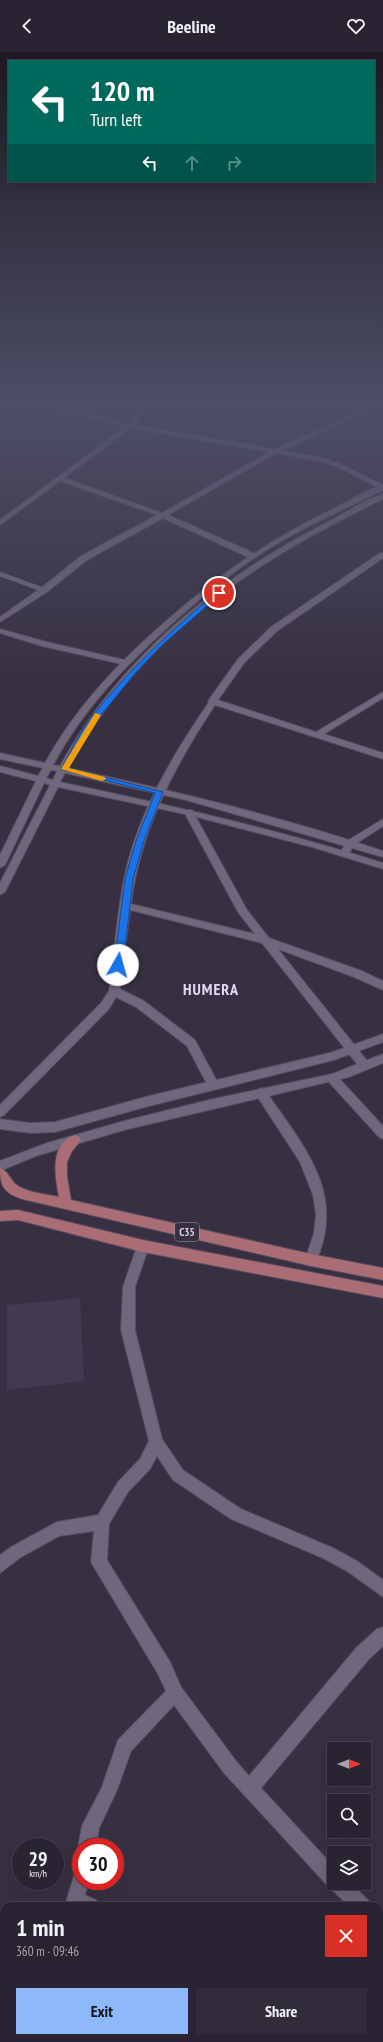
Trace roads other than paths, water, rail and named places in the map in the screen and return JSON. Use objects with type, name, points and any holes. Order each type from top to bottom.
[{"type":"main road","points":[[66,1204],[59,1171],[65,1149],[75,1140]]},
{"type":"main road","name":"C35","points":[[0,1173],[12,1189],[22,1194],[311,1260],[383,1274]]},
{"type":"main road","name":"C35","points":[[0,1216],[18,1215],[143,1246],[383,1292]]},
{"type":"street","points":[[0,523],[38,495]]},
{"type":"street","points":[[105,495],[163,515],[253,556]]},
{"type":"street","points":[[2,617],[44,590],[84,558],[198,495]]},
{"type":"street","points":[[0,865],[42,779],[72,727],[94,697],[126,663],[215,582],[273,543],[367,495]]},
{"type":"street","points":[[0,892],[64,769],[92,721],[140,664],[190,617],[229,585],[262,562],[383,496]]},
{"type":"street","points":[[0,1112],[105,1006],[114,992],[129,879],[140,841],[159,792],[212,701],[241,661],[274,629],[383,555]]},
{"type":"street","points":[[373,562],[383,561]]},
{"type":"street","points":[[179,614],[190,617]]},
{"type":"street","points":[[0,631],[45,644],[126,663]]},
{"type":"street","points":[[316,735],[383,694]]},
{"type":"street","points":[[212,701],[383,756]]},
{"type":"street","points":[[0,756],[64,769],[241,812],[383,854]]},
{"type":"street","points":[[0,769],[42,779],[56,784],[189,812],[345,853],[383,866]]},
{"type":"street","points":[[189,812],[211,856],[243,912],[353,1049],[364,1065]]},
{"type":"street","points":[[345,853],[350,843],[383,822]]},
{"type":"street","points":[[126,906],[267,941],[358,974],[383,986]]},
{"type":"street","points":[[114,992],[140,1004],[191,1043],[213,1085]]},
{"type":"street","points":[[0,1124],[30,1128],[56,1127],[149,1101],[334,1056],[383,1038]]},
{"type":"street","points":[[0,1166],[32,1152],[143,1120],[332,1078],[349,1073],[364,1065],[383,1058]]},
{"type":"street","points":[[332,1078],[383,1134]]},
{"type":"street","points":[[261,1093],[311,1168],[317,1185],[321,1220],[320,1233],[311,1260]]},
{"type":"street","points":[[143,1246],[129,1287],[128,1330],[156,1442],[178,1475],[236,1514],[328,1553],[352,1566],[383,1589]]},
{"type":"street","points":[[156,1442],[146,1464],[123,1487],[102,1522],[99,1562],[164,1668],[175,1693],[230,1767],[327,1872]]},
{"type":"street","points":[[0,1565],[16,1552],[57,1529],[102,1522]]},
{"type":"street","points":[[250,1788],[363,1653],[383,1635]]},
{"type":"street","points":[[89,1838],[91,1826],[108,1790],[124,1746],[175,1693]]},
{"type":"street","points":[[80,1902],[81,1890]]},
{"type":"street","points":[[345,1890],[358,1902]]},
{"type":"lane","points":[[0,574],[44,590]]},
{"type":"district","name":"HUMERA","points":[[211,989]]}]
